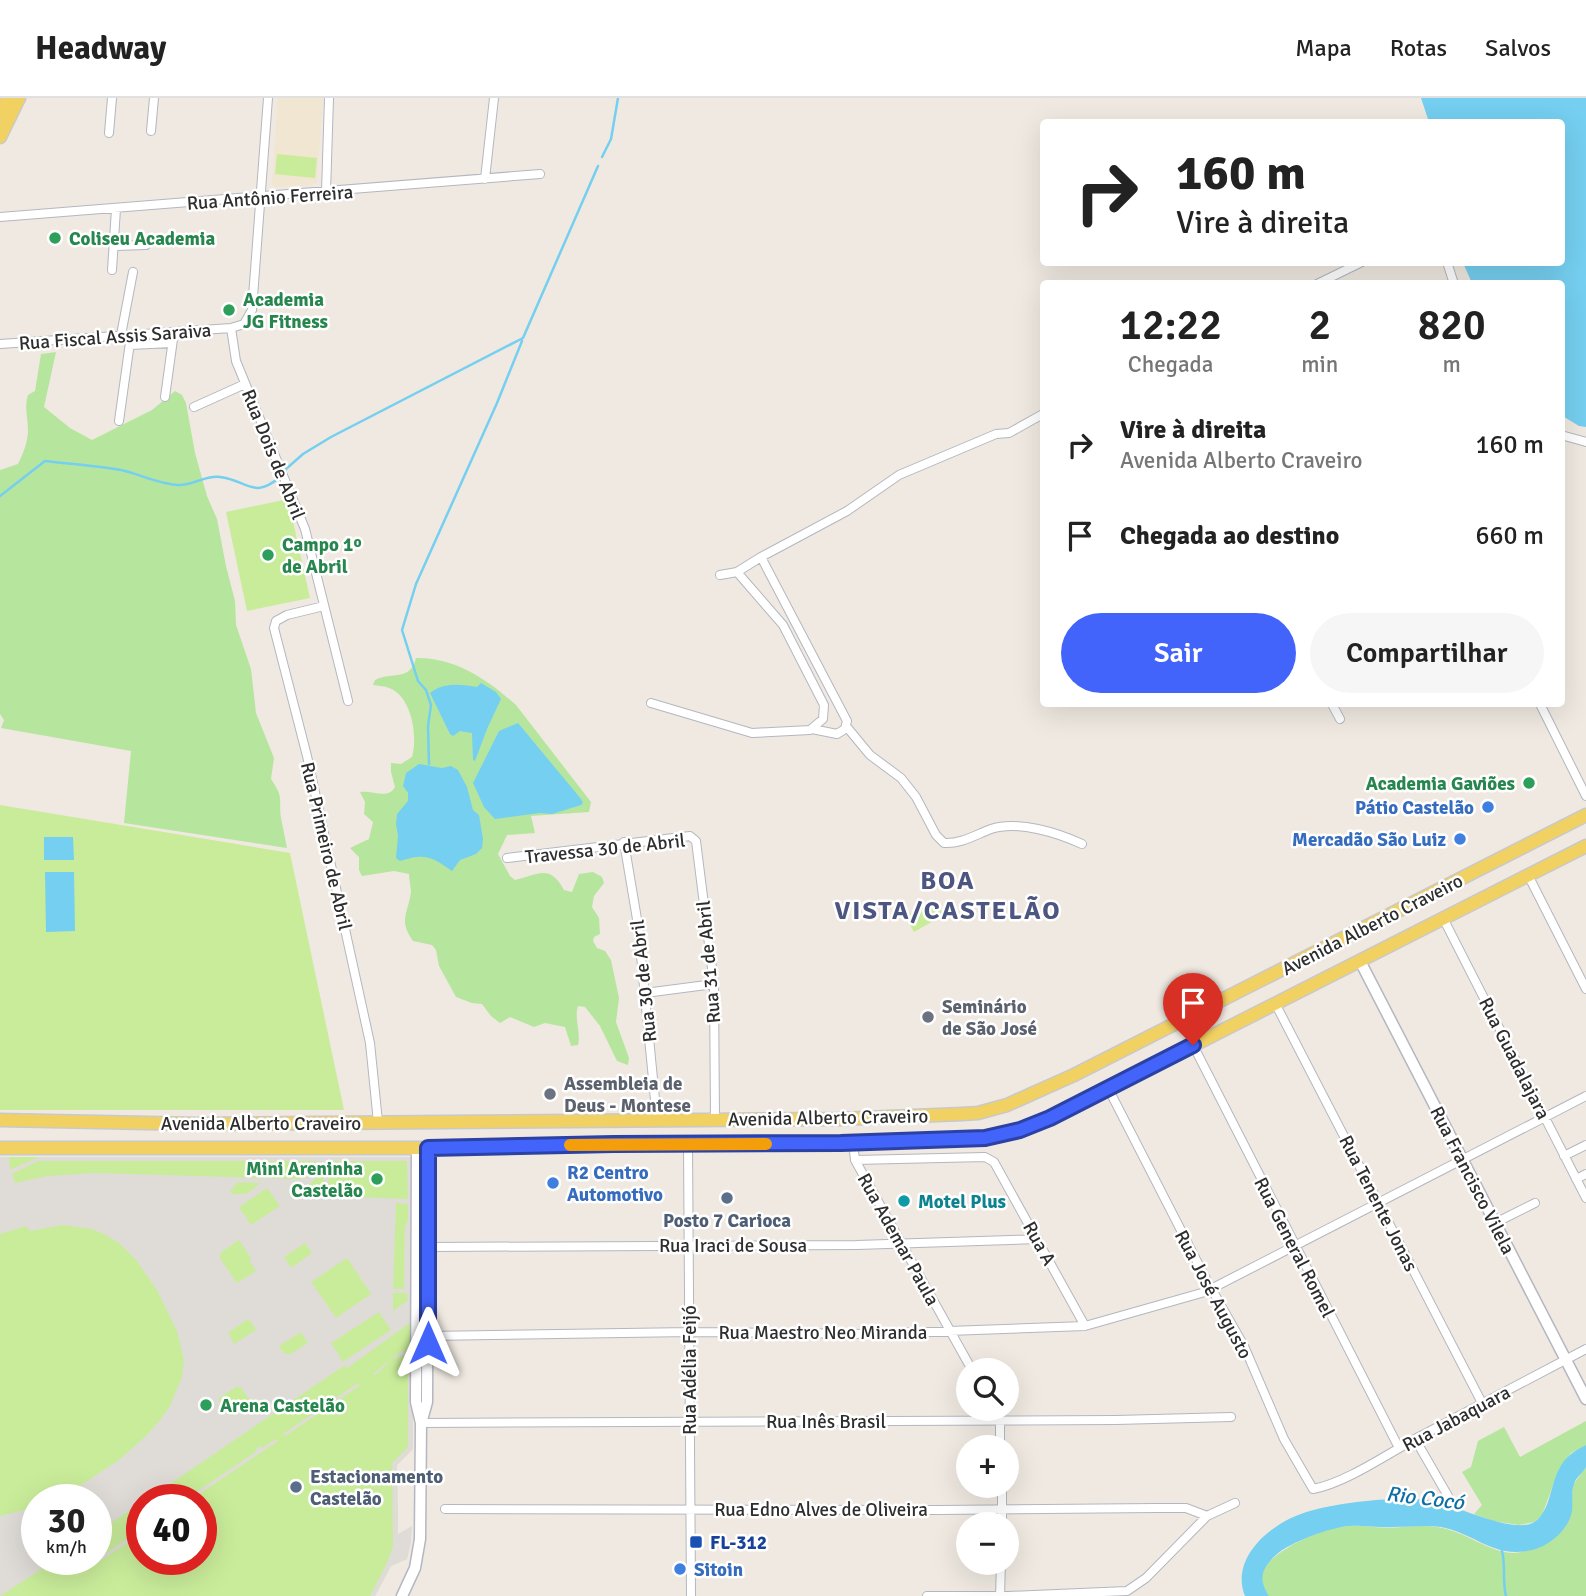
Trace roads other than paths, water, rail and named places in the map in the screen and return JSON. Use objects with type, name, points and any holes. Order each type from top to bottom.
[{"type":"main road","points":[[0,115],[8,98]]},
{"type":"main road","points":[[0,137],[19,98]]},
{"type":"main road","name":"Avenida Alberto Craveiro","points":[[0,1120],[197,1124],[853,1118],[978,1113],[1025,1099],[1586,816]]},
{"type":"main road","name":"Avenida Alberto Craveiro","points":[[0,1148],[422,1148],[853,1143],[1003,1135],[1034,1125],[1586,846]]},
{"type":"main road","points":[[853,1118],[853,1143]]},
{"type":"street","points":[[109,133],[112,98]]},
{"type":"street","points":[[151,131],[154,98]]},
{"type":"street","points":[[231,328],[244,324],[252,310],[268,98]]},
{"type":"street","points":[[326,192],[329,98]]},
{"type":"street","points":[[485,179],[494,98]]},
{"type":"street","name":"Rua Antônio Ferreira","points":[[0,217],[540,174]]},
{"type":"street","points":[[112,271],[116,209]]},
{"type":"street","points":[[115,246],[146,245]]},
{"type":"street","points":[[1325,280],[1354,266]]},
{"type":"street","points":[[121,335],[133,272]]},
{"type":"street","name":"Rua Fiscal Assis Saraiva","points":[[0,344],[231,328]]},
{"type":"street","name":"Rua Dois de Abril","points":[[231,328],[236,361],[305,529],[348,701]]},
{"type":"street","points":[[165,397],[174,331]]},
{"type":"street","points":[[119,421],[131,335]]},
{"type":"street","points":[[130,345],[172,343]]},
{"type":"street","points":[[194,407],[245,384]]},
{"type":"street","points":[[720,575],[737,572],[847,511],[899,475],[996,434],[1009,433],[1040,416]]},
{"type":"street","points":[[1565,436],[1586,442]]},
{"type":"street","points":[[761,557],[839,705],[847,721],[846,726],[868,753],[901,778],[916,797],[936,835],[944,843],[971,838],[995,828],[1011,827],[1059,833],[1082,844]]},
{"type":"street","points":[[737,572],[783,625],[822,700],[825,715],[820,724],[812,729]]},
{"type":"street","name":"Rua Primeiro de Abril","points":[[324,606],[283,617],[276,621],[274,628],[307,756],[370,1043],[378,1122]]},
{"type":"street","points":[[651,704],[752,733],[812,729],[835,734],[846,726]]},
{"type":"street","points":[[1334,707],[1340,719]]},
{"type":"street","points":[[1542,707],[1586,796]]},
{"type":"street","name":"Travessa 30 de Abril","points":[[507,858],[690,836],[696,847]]},
{"type":"street","name":"Rua 30 de Abril","points":[[624,842],[638,925],[657,1120]]},
{"type":"street","name":"Rua 31 de Abril","points":[[696,847],[714,984],[715,1119]]},
{"type":"street","points":[[1528,875],[1586,989]]},
{"type":"street","name":"Rua Guadalajara","points":[[1443,918],[1586,1198]]},
{"type":"street","name":"Rua Francisco Vilela","points":[[1360,961],[1586,1399]]},
{"type":"street","points":[[645,993],[714,984]]},
{"type":"street","name":"Rua Tenente Jonas","points":[[1275,1003],[1482,1404]]},
{"type":"street","name":"Rua General Romel","points":[[1193,1045],[1399,1448]]},
{"type":"street","name":"Rua José Augusto","points":[[1108,1088],[1244,1346],[1266,1401],[1303,1476],[1313,1489],[1325,1485]]},
{"type":"street","name":"Rua Maestro Neo Miranda","points":[[428,1336],[690,1332],[865,1334],[1085,1326],[1180,1301],[1212,1289],[1586,1096]]},
{"type":"street","name":"Rua Ademar Paula","points":[[853,1143],[855,1160],[965,1358]]},
{"type":"street","name":"Rua Adélia Feijó","points":[[688,1144],[691,1596]]},
{"type":"street","points":[[1564,1156],[1586,1145]]},
{"type":"street","points":[[421,1423],[427,1402],[428,1336],[428,1247],[422,1148]]},
{"type":"street","points":[[402,1596],[415,1567],[419,1547],[421,1423],[416,1402],[422,1148]]},
{"type":"street","name":"Rua A","points":[[855,1160],[985,1157],[994,1162],[1085,1326]]},
{"type":"street","points":[[1576,1179],[1586,1174]]},
{"type":"street","points":[[1495,1223],[1535,1203]]},
{"type":"street","name":"Rua Iraci de Sousa","points":[[428,1247],[900,1244],[1038,1239]]},
{"type":"street","name":"Rua Jabaquara","points":[[1325,1485],[1390,1455],[1415,1439],[1586,1349]]},
{"type":"street","name":"Rua Inês Brasil","points":[[1019,1420],[1231,1417]]},
{"type":"street","name":"Rua Inês Brasil","points":[[421,1423],[956,1420]]},
{"type":"street","points":[[1415,1439],[1448,1496]]},
{"type":"street","points":[[1003,1498],[1003,1512]]},
{"type":"street","points":[[927,1596],[1127,1591],[1146,1578],[1207,1516],[1235,1503]]},
{"type":"street","name":"Rua Edno Alves de Oliveira","points":[[445,1509],[1180,1508],[1207,1516]]},
{"type":"street","points":[[1000,1596],[1001,1575]]},
{"type":"water","points":[[1421,98],[1586,98],[1586,427],[1565,417],[1565,280],[1471,280],[1464,266],[1565,266],[1565,119],[1428,119]]},
{"type":"water","points":[[481,683],[496,692],[501,699],[475,761],[472,733],[460,731],[453,736],[450,734],[430,693],[446,685],[477,687]]},
{"type":"water","points":[[518,723],[581,799],[581,805],[552,814],[495,819],[484,807],[473,783],[499,731]]},
{"type":"water","points":[[419,764],[442,768],[451,766],[458,770],[467,787],[473,810],[479,815],[482,848],[476,854],[460,860],[452,871],[428,857],[400,861],[396,858],[397,814],[408,801],[408,793],[403,786],[406,773]]},
{"type":"water","points":[[44,837],[73,837],[74,860],[44,860]]},
{"type":"water","points":[[45,872],[74,872],[75,931],[46,932]]},
{"type":"water","name":"Rio Cocó","points":[[1586,1445],[1586,1467],[1574,1484],[1570,1518],[1558,1536],[1539,1548],[1518,1552],[1496,1549],[1441,1527],[1342,1527],[1311,1536],[1282,1550],[1264,1570],[1262,1579],[1269,1596],[1245,1596],[1243,1569],[1248,1557],[1265,1535],[1289,1519],[1314,1510],[1346,1504],[1414,1499],[1438,1502],[1493,1521],[1530,1524],[1542,1515],[1546,1508],[1561,1465],[1570,1455]]},
{"type":"waterway","points":[[602,157],[611,139],[618,98]]},
{"type":"waterway","points":[[286,469],[303,454],[331,437],[523,338],[598,166]]},
{"type":"waterway","points":[[429,764],[428,726],[431,705],[426,690],[418,681],[402,630],[416,584],[522,341]]},
{"type":"waterway","points":[[0,496],[45,461],[121,470],[178,485],[220,477],[256,488],[271,484],[280,477]]},
{"type":"waterway","points":[[1502,1551],[1506,1596]]},
{"type":"place","name":"Coliseu Academia","points":[[55,238]]},
{"type":"place","name":"Academia JG Fitness","points":[[229,310]]},
{"type":"place","name":"Campo 1º de Abril","points":[[268,555]]},
{"type":"place","name":"Academia Gaviões","points":[[1529,783]]},
{"type":"place","name":"Pátio Castelão","points":[[1488,807]]},
{"type":"place","name":"Mercadão São Luiz","points":[[1460,839]]},
{"type":"place","name":"Seminário de São José","points":[[928,1017]]},
{"type":"place","name":"Assembleia de Deus - Montese","points":[[550,1094]]},
{"type":"place","name":"Mini Areninha Castelão","points":[[377,1179]]},
{"type":"place","name":"R2 Centro Automotivo","points":[[553,1183]]},
{"type":"place","name":"Posto 7 Carioca","points":[[727,1198]]},
{"type":"place","name":"Motel Plus","points":[[904,1201]]},
{"type":"place","name":"Arena Castelão","points":[[206,1405]]},
{"type":"place","name":"Estacionamento Castelão","points":[[296,1487]]},
{"type":"place","name":"FL-312","points":[[696,1542]]},
{"type":"place","name":"Sitoin","points":[[680,1569]]},
{"type":"district","name":"BOA VISTA/CASTELÃO","points":[[948,895]]}]
